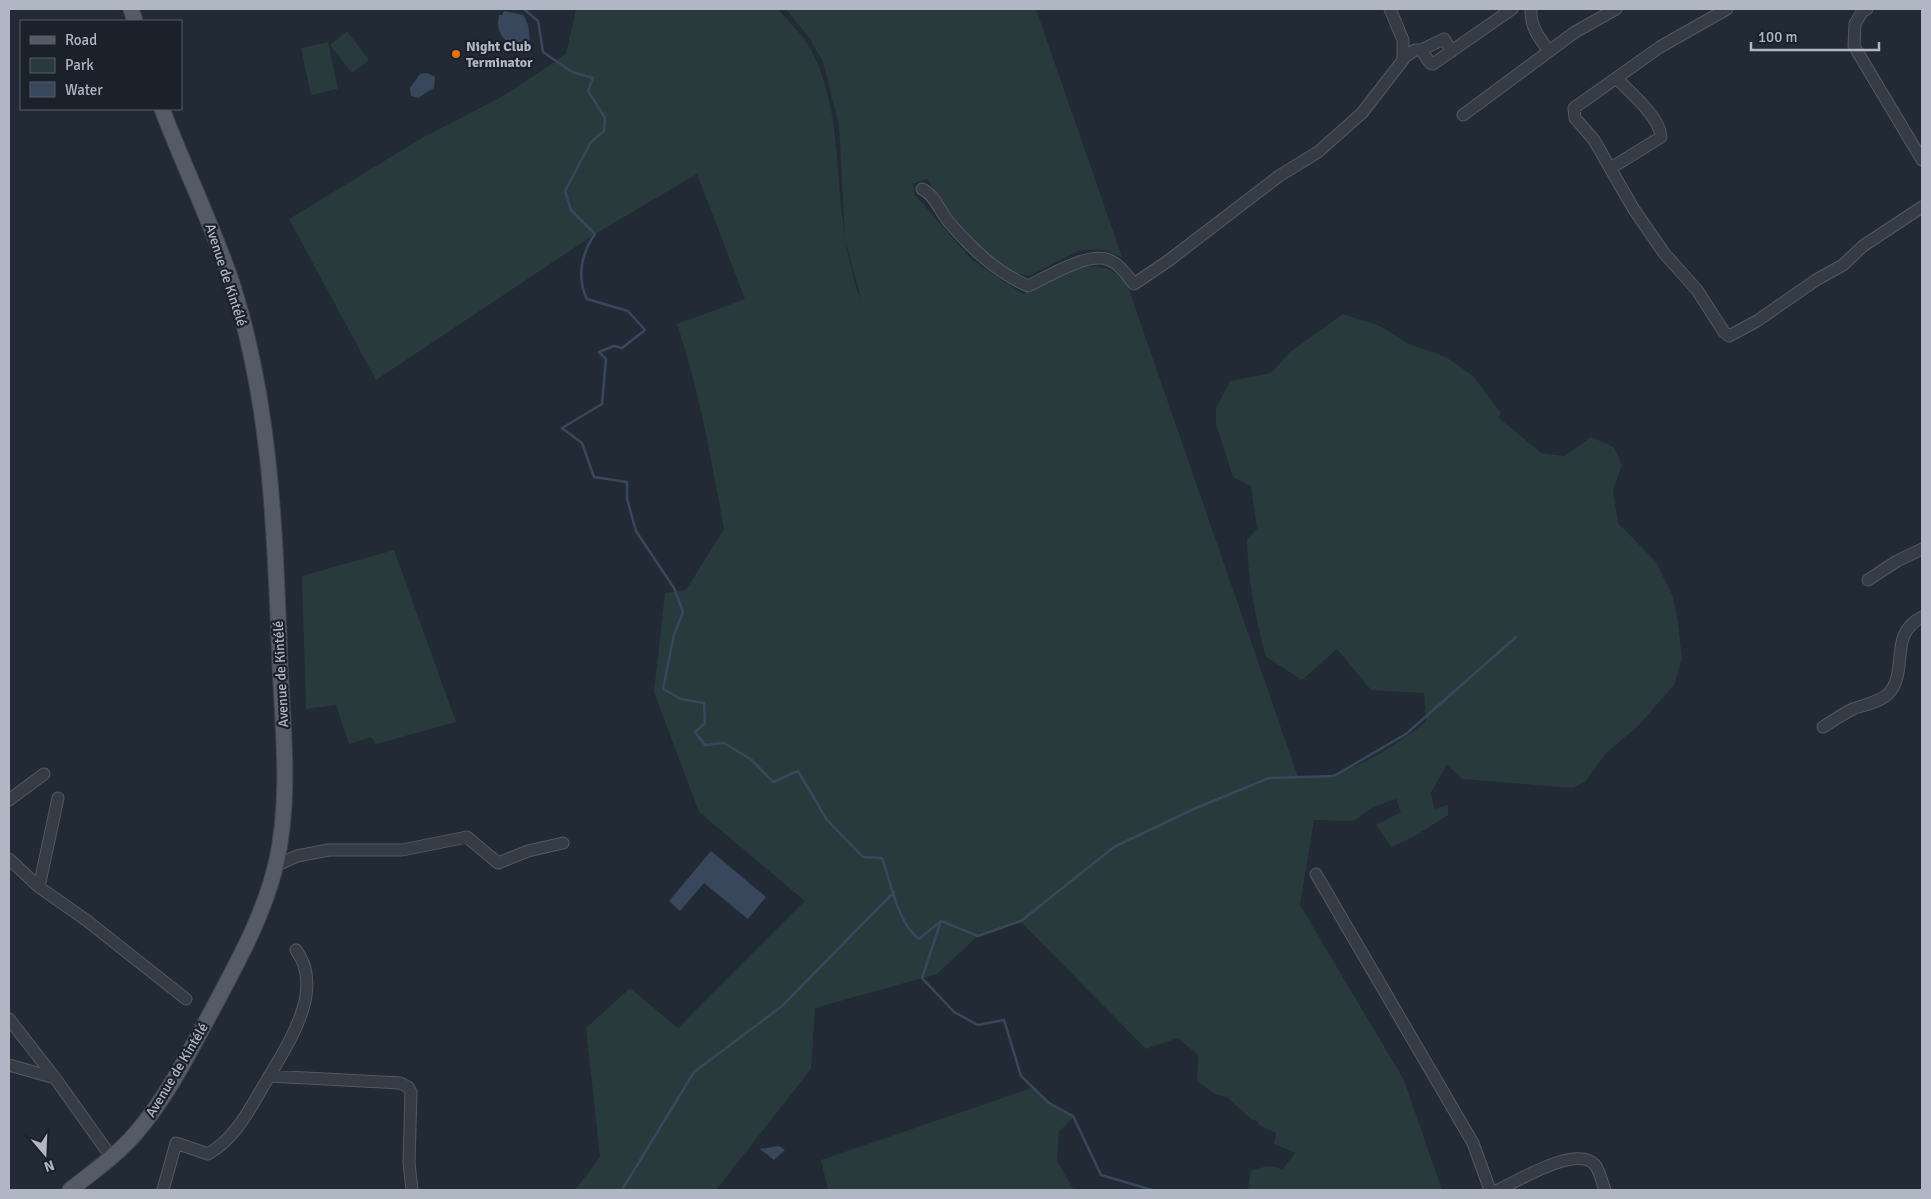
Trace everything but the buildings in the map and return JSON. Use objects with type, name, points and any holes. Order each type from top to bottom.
[{"type":"main road","name":"Avenue de Kintélé","points":[[70,1190],[112,1158],[148,1118],[183,1063],[261,914],[275,866],[284,806],[285,766],[274,534],[263,422],[256,377],[232,284],[162,110]]},
{"type":"street","points":[[1390,9],[1398,24],[1403,40],[1403,58]]},
{"type":"street","points":[[1422,50],[1430,63],[1433,64],[1512,9]]},
{"type":"street","points":[[1530,9],[1530,20],[1549,51]]},
{"type":"street","points":[[1463,115],[1575,32],[1616,9]]},
{"type":"street","points":[[1727,9],[1660,47],[1574,108],[1575,118],[1594,140],[1644,225],[1697,290],[1724,332],[1730,336],[1757,321],[1843,265],[1863,246],[1922,207]]},
{"type":"street","points":[[1867,9],[1862,12],[1855,24],[1854,46],[1922,160]]},
{"type":"street","points":[[922,189],[928,191],[947,220],[983,258],[999,271],[1028,286],[1081,261],[1094,258],[1108,259],[1122,267],[1134,284],[1168,261],[1279,176],[1318,152],[1362,113],[1403,58],[1415,50],[1422,50],[1444,39],[1452,51]]},
{"type":"street","points":[[1611,168],[1661,137],[1660,130],[1641,103],[1616,78]]},
{"type":"street","points":[[1868,580],[1898,561],[1922,549]]},
{"type":"street","points":[[1823,727],[1851,710],[1887,695],[1897,680],[1900,640],[1915,621],[1922,618]]},
{"type":"street","points":[[9,800],[44,774]]},
{"type":"street","points":[[38,887],[58,798]]},
{"type":"street","points":[[275,866],[297,856],[329,850],[402,850],[467,837],[498,863],[528,851],[563,843]]},
{"type":"street","points":[[9,859],[38,887],[86,920],[186,999]]},
{"type":"street","points":[[1316,874],[1473,1143],[1490,1190]]},
{"type":"street","points":[[163,1190],[176,1143],[208,1154],[217,1149],[238,1128],[296,1031],[304,1005],[307,983],[305,966],[296,950]]},
{"type":"street","points":[[9,1019],[55,1078],[112,1158]]},
{"type":"street","points":[[9,1065],[55,1078]]},
{"type":"street","points":[[269,1076],[400,1083],[408,1087],[411,1092],[409,1163],[412,1190]]},
{"type":"street","points":[[1498,1190],[1564,1160],[1576,1157],[1586,1159],[1595,1165],[1605,1190]]},
{"type":"green space","points":[[576,9],[778,9],[808,44],[822,74],[834,127],[845,236],[839,125],[823,62],[810,39],[786,9],[1036,9],[1122,257],[1100,249],[1078,251],[1029,276],[1015,273],[991,258],[953,217],[927,179],[913,184],[915,195],[972,260],[1023,294],[1068,272],[1093,267],[1104,268],[1115,273],[1128,287],[1298,777],[1315,777],[1349,769],[1397,742],[1426,722],[1424,693],[1371,690],[1337,649],[1302,680],[1266,657],[1255,613],[1249,569],[1247,539],[1257,529],[1251,486],[1233,477],[1216,424],[1216,408],[1230,381],[1271,373],[1290,352],[1343,314],[1380,326],[1407,343],[1446,357],[1473,376],[1501,413],[1498,417],[1541,453],[1565,456],[1591,437],[1614,447],[1622,465],[1613,490],[1618,523],[1656,562],[1673,597],[1682,659],[1674,685],[1639,725],[1606,753],[1585,782],[1573,788],[1462,779],[1447,764],[1431,793],[1434,809],[1448,805],[1448,815],[1415,836],[1391,847],[1376,825],[1401,812],[1396,799],[1373,807],[1354,821],[1314,820],[1300,905],[1404,1080],[1442,1190],[1255,1190],[1248,1188],[1251,1170],[1269,1166],[1283,1169],[1295,1153],[1274,1144],[1276,1133],[1259,1125],[1257,1121],[1251,1119],[1227,1097],[1215,1094],[1197,1081],[1198,1055],[1178,1038],[1146,1049],[1020,921],[978,936],[937,974],[815,1008],[811,1069],[716,1190],[575,1190],[600,1157],[586,1028],[630,988],[678,1028],[805,901],[699,812],[654,692],[665,593],[686,590],[724,529],[699,400],[677,324],[745,299],[697,174],[595,234],[376,380],[289,219],[422,138],[503,96],[566,54]],"holes":[[[847,245],[861,299],[854,281]]]},
{"type":"green space","points":[[347,31],[369,60],[352,73],[330,45]]},
{"type":"green space","points":[[328,42],[338,89],[311,95],[301,48]]},
{"type":"green space","points":[[394,550],[456,722],[376,744],[371,737],[349,744],[336,705],[306,709],[302,576]]},
{"type":"green space","points":[[1032,1088],[1049,1104],[1073,1117],[1059,1132],[1057,1161],[1074,1190],[828,1190],[821,1160]]},
{"type":"water","points":[[504,11],[523,15],[526,19],[530,50],[510,43],[501,35],[498,23],[499,15],[502,15]]},
{"type":"water","points":[[427,73],[435,77],[434,88],[418,98],[411,96],[410,88],[420,74]]},
{"type":"water","points":[[711,851],[766,897],[748,919],[704,883],[680,911],[669,901]]},
{"type":"water","points":[[779,1146],[785,1150],[774,1160],[760,1149]]},
{"type":"waterway","points":[[524,9],[538,21],[543,52],[572,72],[593,78],[588,91],[605,118],[604,131],[591,142],[565,191],[571,210],[595,234],[584,257],[581,274],[582,283],[587,299],[628,311],[645,330],[622,348],[614,346],[599,352],[606,359],[602,404],[562,428],[582,443],[594,477],[627,482],[627,499],[636,531],[674,588],[683,612],[674,635],[663,689],[681,699],[704,703],[705,723],[695,732],[705,745],[724,743],[752,760],[773,782],[798,771],[827,820],[863,857],[882,858],[900,913],[912,932],[919,939],[941,921],[922,978],[954,1012],[978,1025],[1004,1020],[1021,1076],[1049,1103],[1073,1116],[1101,1175],[1152,1190]]},
{"type":"waterway","points":[[941,921],[978,936],[1021,921],[1114,847],[1196,808],[1269,778],[1334,776],[1406,734],[1516,637]]},
{"type":"waterway","points":[[622,1190],[694,1072],[782,1006],[894,892]]},
{"type":"waterway","points":[[1243,1190],[1254,1190]]},
{"type":"place","name":"Night Club Terminator","points":[[456,54]]}]
